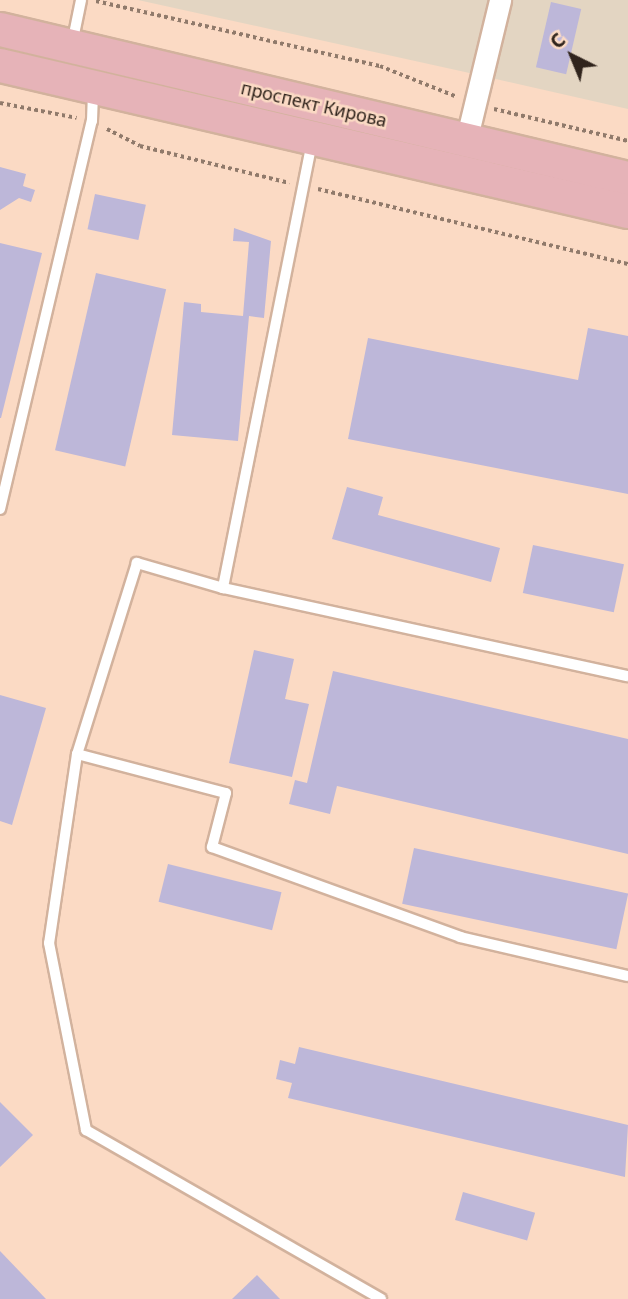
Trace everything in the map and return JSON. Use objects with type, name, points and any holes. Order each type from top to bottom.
[{"type":"main road","name":"проспект Кирова","points":[[0,29],[628,178]]},
{"type":"main road","name":"проспект Кирова","points":[[0,65],[628,211]]},
{"type":"street","points":[[466,141],[500,0]]},
{"type":"lane","points":[[72,47],[81,0]]},
{"type":"lane","points":[[0,509],[92,121],[93,86]]},
{"type":"lane","points":[[223,588],[312,136]]},
{"type":"lane","points":[[381,1299],[86,1130],[49,943],[77,754],[137,563],[223,588],[628,676]]},
{"type":"lane","points":[[77,754],[226,793],[212,847],[460,937],[628,976]]},
{"type":"path","points":[[91,0],[380,66],[475,105],[628,141]]},
{"type":"shaded area","points":[[138,0],[628,0],[628,109],[465,72]]},
{"type":"building","points":[[551,2],[581,9],[566,74],[536,67]]},
{"type":"building","points":[[0,167],[26,174],[23,186],[35,190],[31,202],[19,198],[0,210]]},
{"type":"building","points":[[95,194],[146,205],[138,240],[88,229]]},
{"type":"building","points":[[234,228],[271,241],[264,318],[249,316],[238,441],[172,435],[184,302],[201,304],[201,312],[243,316],[249,242],[233,241]]},
{"type":"building","points":[[0,243],[42,253],[1,418],[0,418]]},
{"type":"building","points":[[96,273],[166,289],[125,467],[55,450]]},
{"type":"building","points":[[588,328],[628,336],[628,494],[348,439],[368,338],[578,380]]},
{"type":"building","points":[[347,487],[383,497],[378,515],[500,548],[491,582],[332,539]]},
{"type":"building","points":[[533,545],[624,564],[614,612],[523,593]]},
{"type":"building","points":[[254,650],[294,659],[285,699],[309,704],[292,777],[229,763]]},
{"type":"building","points":[[333,671],[628,739],[628,854],[337,786],[330,814],[289,804],[295,780],[307,783]]},
{"type":"building","points":[[0,695],[46,708],[12,825],[0,821]]},
{"type":"building","points":[[414,848],[628,893],[616,949],[402,904]]},
{"type":"building","points":[[168,864],[282,892],[272,930],[159,902]]},
{"type":"building","points":[[299,1047],[628,1125],[625,1177],[288,1098],[292,1083],[276,1079],[280,1060],[295,1064]]},
{"type":"building","points":[[0,1102],[33,1135],[0,1167]]},
{"type":"building","points":[[463,1192],[535,1213],[527,1241],[455,1220]]},
{"type":"building","points":[[0,1251],[46,1299],[0,1299]]},
{"type":"building","points":[[257,1275],[280,1299],[232,1299]]}]
